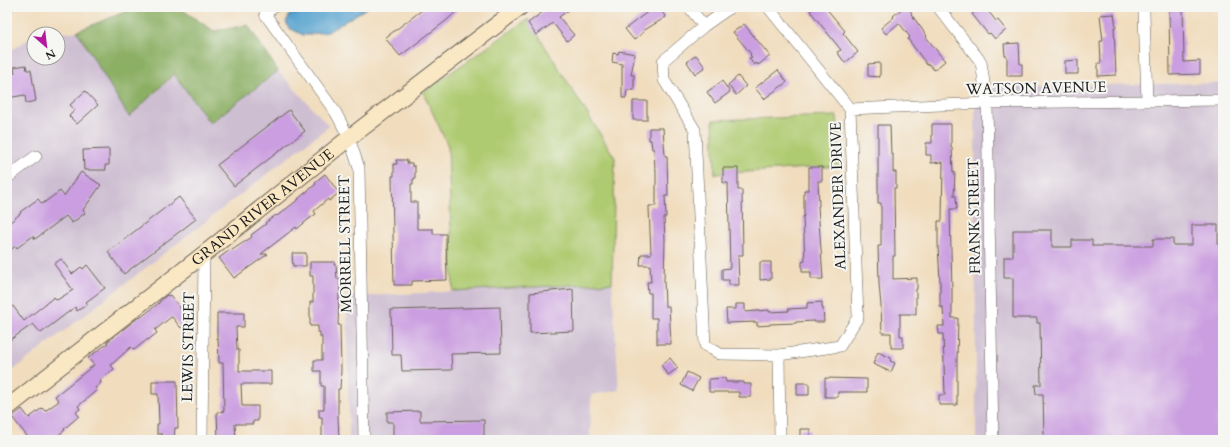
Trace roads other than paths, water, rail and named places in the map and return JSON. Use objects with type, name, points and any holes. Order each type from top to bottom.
[{"type":"street","name":"MORRELL STREET","points":[[274,7],[265,14],[336,113],[349,138],[359,168],[364,440]]},
{"type":"street","name":"GRAND RIVER AVENUE","points":[[7,408],[349,138],[520,7]]},
{"type":"street","points":[[689,7],[704,26]]},
{"type":"street","name":"ALEXANDER DRIVE","points":[[731,7],[704,26],[663,61],[664,80],[695,130],[705,345],[720,354],[779,355],[840,346],[858,317],[850,109],[768,7]]},
{"type":"street","name":"FRANK STREET","points":[[938,7],[981,62],[987,103],[993,440]]},
{"type":"street","points":[[1143,7],[1147,101]]},
{"type":"street","name":"WATSON AVENUE","points":[[850,109],[987,103],[1223,100]]},
{"type":"street","points":[[7,178],[36,156]]},
{"type":"street","name":"LEWIS STREET","points":[[202,440],[204,254]]},
{"type":"street","points":[[779,355],[780,440]]},
{"type":"water","points":[[324,7],[368,7],[328,32],[303,35],[289,28],[286,22],[290,14],[319,10]]},
{"type":"waterway","points":[[7,14],[15,7]]}]
